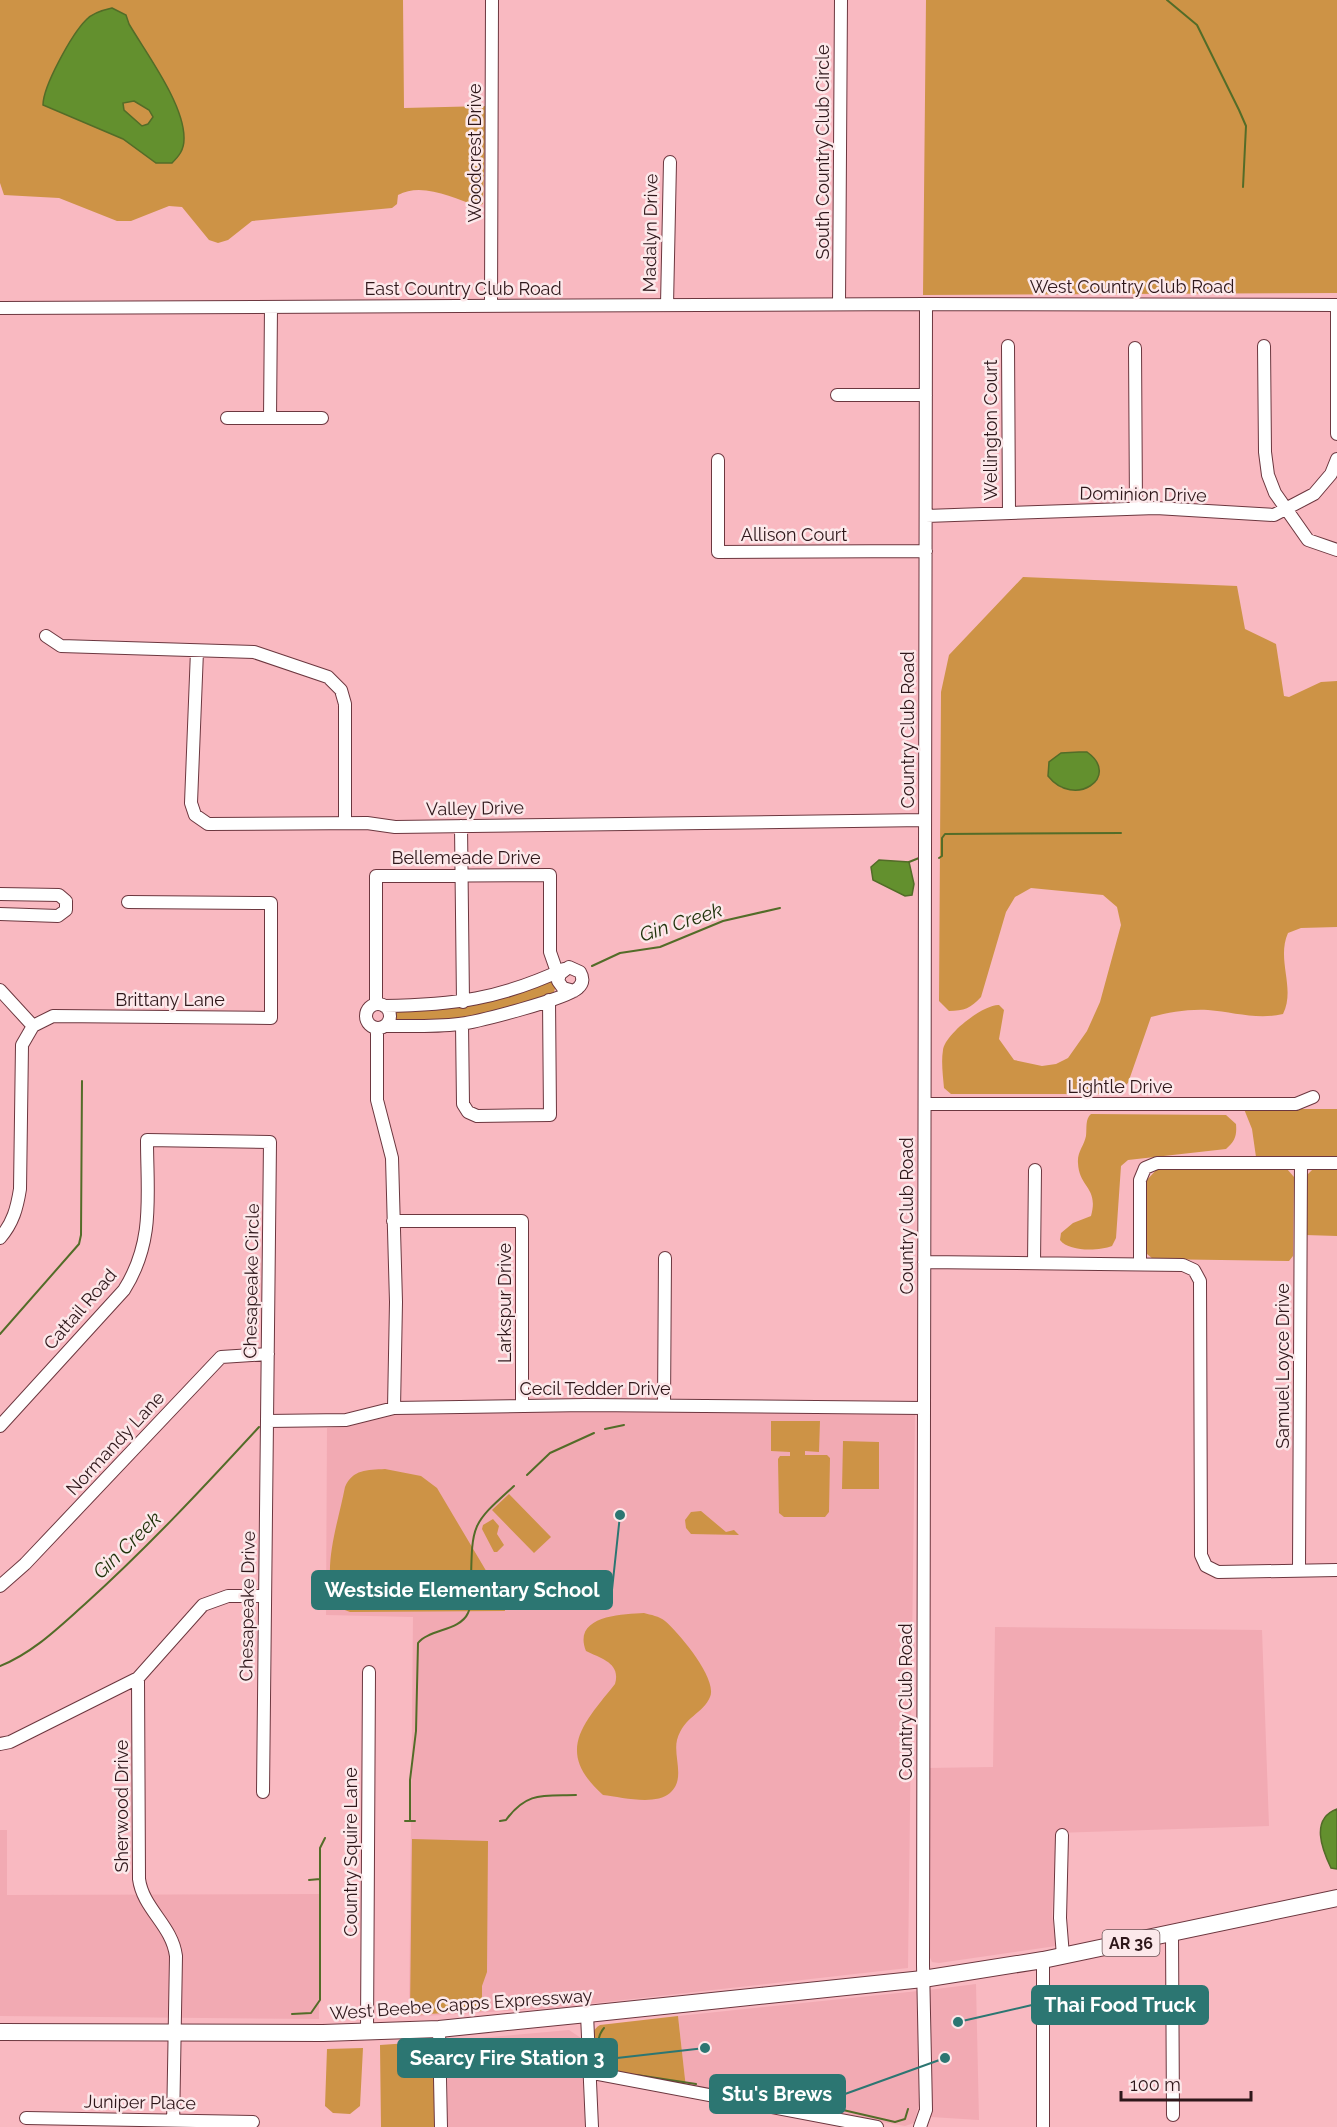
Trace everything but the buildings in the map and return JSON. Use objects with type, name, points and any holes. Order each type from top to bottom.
[{"type":"main road","name":"AR 36","points":[[923,1979],[1043,1960],[1172,1935],[1337,1898]]},
{"type":"main road","name":"West Beebe Capps Expressway","points":[[0,2032],[367,2032],[439,2029],[923,1979]]},
{"type":"street","name":"Woodcrest Drive","points":[[491,306],[492,0]]},
{"type":"street","name":"South Country Club Circle","points":[[839,304],[841,0]]},
{"type":"street","name":"Madalyn Drive","points":[[667,305],[670,162]]},
{"type":"street","name":"East Country Club Road","points":[[0,308],[926,304]]},
{"type":"street","name":"West Country Club Road","points":[[926,304],[1334,305]]},
{"type":"street","name":"Country Club Road","points":[[920,2127],[926,2110],[923,1979],[926,304]]},
{"type":"street","points":[[1334,305],[1337,434]]},
{"type":"street","points":[[270,418],[271,307]]},
{"type":"street","name":"Wellington Court","points":[[1008,346],[1009,513]]},
{"type":"street","points":[[1264,346],[1265,452],[1268,475],[1275,493],[1308,540],[1337,550]]},
{"type":"street","points":[[1135,348],[1136,509]]},
{"type":"street","points":[[837,395],[926,395]]},
{"type":"street","points":[[227,418],[322,418]]},
{"type":"street","name":"Dominion Drive","points":[[926,516],[1136,509],[1274,514],[1314,494],[1326,482],[1337,459]]},
{"type":"street","name":"Allison Court","points":[[718,460],[718,552],[926,551]]},
{"type":"street","points":[[46,636],[61,646],[254,652],[328,677],[341,690],[345,704],[345,823]]},
{"type":"street","name":"Valley Drive","points":[[197,651],[191,803],[195,815],[208,824],[345,823],[395,827],[925,820]]},
{"type":"street","points":[[462,826],[463,1002]]},
{"type":"street","name":"Bellemeade Drive","points":[[380,1005],[376,876],[550,875],[550,952],[561,970]]},
{"type":"street","points":[[0,894],[59,895],[66,902],[66,910],[58,916],[0,914]]},
{"type":"street","name":"Brittany Lane","points":[[33,1026],[53,1016],[271,1018],[271,903],[128,902]]},
{"type":"street","points":[[577,969],[582,975],[582,983],[574,991],[462,1024],[381,1027],[370,1025],[366,1018],[367,1010],[380,1005],[463,1002],[505,993],[561,970],[577,969]]},
{"type":"street","points":[[561,970],[558,981],[562,988],[574,991]]},
{"type":"street","points":[[0,990],[33,1026],[22,1044],[20,1189],[17,1209],[8,1228],[0,1238]]},
{"type":"street","points":[[462,1024],[463,1104],[468,1112],[477,1116],[550,1115],[549,1000]]},
{"type":"street","points":[[380,1005],[390,1016],[381,1027],[377,1100],[391,1154],[396,1302],[394,1408]]},
{"type":"street","name":"Lightle Drive","points":[[925,1104],[1296,1104],[1313,1097]]},
{"type":"street","name":"Cattail Road","points":[[0,1426],[124,1290],[133,1276],[145,1244],[147,1229],[147,1140],[270,1142]]},
{"type":"street","name":"Chesapeake Circle","points":[[267,1421],[270,1142]]},
{"type":"street","name":"Samuel Loyce Drive","points":[[1299,1570],[1301,1163]]},
{"type":"street","points":[[1140,1264],[1140,1180],[1145,1168],[1157,1164],[1337,1163]]},
{"type":"street","points":[[1034,1263],[1035,1170]]},
{"type":"street","name":"Larkspur Drive","points":[[393,1221],[522,1221],[522,1406]]},
{"type":"street","points":[[664,1406],[665,1258]]},
{"type":"street","points":[[924,1262],[1183,1264],[1194,1270],[1200,1281],[1201,1555],[1206,1566],[1218,1572],[1337,1570]]},
{"type":"street","name":"Normandy Lane","points":[[0,1586],[25,1564],[221,1357],[268,1354]]},
{"type":"street","name":"Cecil Tedder Drive","points":[[267,1421],[346,1420],[394,1408],[522,1406],[924,1408]]},
{"type":"street","name":"Chesapeake Drive","points":[[263,1792],[267,1421]]},
{"type":"street","points":[[0,1744],[10,1742],[138,1678],[203,1605],[228,1596],[265,1596]]},
{"type":"street","name":"Country Squire Lane","points":[[367,2032],[369,1672]]},
{"type":"street","name":"Sherwood Drive","points":[[138,1678],[140,1889],[175,1944],[173,2124]]},
{"type":"street","points":[[1062,1835],[1060,1918],[1063,1956]]},
{"type":"street","points":[[1172,1935],[1173,2115]]},
{"type":"street","points":[[1043,1960],[1043,2127]]},
{"type":"street","points":[[587,2014],[592,2127]]},
{"type":"street","points":[[439,2029],[441,2127]]},
{"type":"street","points":[[588,2072],[877,2127]]},
{"type":"street","name":"Juniper Place","points":[[26,2118],[173,2124],[253,2122]]},
{"type":"shaded area","points":[[0,0],[403,0],[404,108],[486,106],[483,204],[477,206],[427,191],[407,191],[398,195],[397,204],[392,208],[252,221],[228,240],[218,243],[209,240],[182,207],[169,206],[131,221],[117,221],[59,198],[4,195],[0,183]]},
{"type":"shaded area","points":[[926,0],[1337,0],[1337,293],[923,295]]},
{"type":"shaded area","points":[[112,8],[126,15],[129,24],[172,95],[183,125],[184,143],[181,152],[172,163],[156,163],[123,139],[43,105],[53,73],[80,27],[98,12]],"holes":[[[134,101],[149,110],[153,117],[148,124],[142,126],[124,110],[123,103]]]},
{"type":"shaded area","points":[[1023,577],[1237,586],[1245,629],[1276,644],[1284,696],[1289,697],[1321,682],[1337,681],[1337,927],[1301,928],[1288,933],[1284,953],[1288,994],[1283,1014],[1254,1016],[1193,1010],[1151,1017],[1128,1083],[1115,1094],[951,1094],[944,1088],[942,1059],[945,1043],[966,1021],[992,1006],[999,1005],[1004,1010],[999,1039],[1014,1060],[1042,1066],[1056,1064],[1068,1058],[1087,1031],[1100,1002],[1121,925],[1117,907],[1103,895],[1031,888],[1015,897],[1006,912],[981,997],[967,1008],[954,1011],[949,1011],[939,1001],[941,692],[949,655]],"holes":[[[1099,769],[1097,781],[1062,788],[1048,776],[1048,770]]]},
{"type":"shaded area","points":[[1087,752],[1096,762],[1099,771],[1097,779],[1090,786],[1081,790],[1070,790],[1048,776],[1049,762],[1061,753]]},
{"type":"shaded area","points":[[879,860],[909,862],[914,884],[912,895],[905,896],[873,880],[871,867]]},
{"type":"shaded area","points":[[550,981],[556,985],[554,992],[516,1007],[476,1016],[435,1020],[395,1020],[395,1011]]},
{"type":"shaded area","points":[[1244,1109],[1337,1109],[1337,1157],[1256,1157],[1252,1129]]},
{"type":"shaded area","points":[[1091,1114],[1226,1115],[1236,1124],[1236,1132],[1235,1138],[1226,1149],[1128,1160],[1121,1166],[1116,1238],[1112,1246],[1100,1249],[1077,1248],[1070,1247],[1060,1240],[1061,1233],[1073,1223],[1091,1216],[1093,1206],[1091,1193],[1079,1171],[1078,1159],[1086,1136],[1087,1121]]},
{"type":"shaded area","points":[[1314,1168],[1337,1168],[1337,1236],[1305,1235],[1305,1177]]},
{"type":"shaded area","points":[[1157,1169],[1287,1169],[1294,1177],[1293,1256],[1289,1261],[1153,1259],[1147,1254],[1146,1181]]},
{"type":"shaded area","points":[[593,1410],[915,1414],[908,1968],[552,2008],[409,2017],[413,1617],[326,1615],[327,1428],[348,1426],[393,1414]]},
{"type":"shaded area","points":[[771,1421],[820,1421],[819,1452],[805,1451],[805,1455],[827,1455],[830,1458],[829,1512],[825,1517],[784,1517],[779,1513],[778,1459],[780,1456],[790,1456],[790,1452],[771,1451]]},
{"type":"shaded area","points":[[843,1441],[879,1442],[879,1489],[842,1489]]},
{"type":"shaded area","points":[[385,1469],[421,1476],[437,1488],[504,1601],[505,1611],[350,1612],[337,1607],[332,1593],[330,1563],[345,1487],[356,1474],[367,1470]]},
{"type":"shaded area","points":[[509,1494],[551,1537],[534,1553],[492,1510]]},
{"type":"shaded area","points":[[701,1511],[726,1532],[734,1530],[739,1535],[691,1534],[686,1528],[685,1520],[691,1512]]},
{"type":"shaded area","points":[[493,1519],[499,1526],[497,1534],[504,1545],[497,1552],[494,1552],[482,1529],[483,1525]]},
{"type":"shaded area","points":[[644,1613],[663,1619],[679,1635],[703,1668],[711,1689],[707,1703],[684,1726],[677,1740],[678,1775],[675,1787],[664,1797],[647,1800],[603,1795],[588,1780],[580,1765],[577,1752],[584,1726],[615,1684],[616,1677],[613,1666],[586,1651],[584,1639],[586,1630],[601,1619],[623,1614]]},
{"type":"shaded area","points":[[995,1627],[1262,1630],[1269,1826],[1056,1833],[1052,1915],[1056,1946],[939,1963],[932,1962],[928,1953],[927,1768],[993,1767]]},
{"type":"shaded area","points":[[1337,1809],[1337,1869],[1331,1868],[1320,1835],[1323,1820]]},
{"type":"shaded area","points":[[0,1830],[7,1830],[7,1895],[319,1894],[319,2019],[0,2016]]},
{"type":"shaded area","points":[[412,1839],[488,1841],[487,1972],[482,1986],[482,2011],[410,2015]]},
{"type":"shaded area","points":[[976,1984],[979,2120],[931,2117],[928,1990]]},
{"type":"shaded area","points":[[918,1991],[921,2097],[914,2123],[905,2126],[686,2088],[678,2016]]},
{"type":"shaded area","points":[[678,2016],[686,2088],[602,2073],[594,2066],[592,2038],[600,2025]]},
{"type":"shaded area","points":[[569,2030],[581,2038],[585,2127],[448,2127],[447,2041]]},
{"type":"shaded area","points":[[438,2041],[438,2127],[381,2127],[380,2045]]},
{"type":"shaded area","points":[[363,2048],[360,2106],[350,2114],[333,2113],[325,2106],[327,2049]]},
{"type":"waterway","points":[[1167,0],[1197,25],[1246,126],[1243,187]]},
{"type":"waterway","points":[[939,858],[942,856],[942,838],[945,834],[1121,833]]},
{"type":"waterway","points":[[909,862],[919,858]]},
{"type":"waterway","name":"Gin Creek","points":[[592,966],[620,953],[660,947],[723,921],[780,908]]},
{"type":"waterway","points":[[0,1334],[79,1244],[81,1235],[82,1081]]},
{"type":"waterway","points":[[605,1429],[624,1425]]},
{"type":"waterway","name":"Gin Creek","points":[[0,1666],[24,1654],[45,1639],[108,1583],[259,1427]]},
{"type":"waterway","points":[[527,1475],[550,1453],[594,1433]]},
{"type":"waterway","points":[[410,1821],[410,1780],[416,1731],[418,1643],[429,1635],[452,1627],[464,1619],[468,1613],[471,1602],[472,1547],[477,1526],[482,1517],[514,1486]]},
{"type":"waterway","points":[[500,1821],[506,1820],[521,1804],[537,1797],[576,1795]]},
{"type":"waterway","points":[[405,1821],[415,1821]]},
{"type":"waterway","points":[[292,2014],[311,2013],[320,2000],[320,1848],[325,1838]]},
{"type":"waterway","points":[[309,1880],[320,1879]]},
{"type":"waterway","points":[[604,2028],[599,2038],[598,2050],[601,2062],[608,2070]]},
{"type":"waterway","points":[[637,2075],[696,2084]]},
{"type":"waterway","points":[[714,2086],[739,2090]]},
{"type":"waterway","points":[[753,2092],[782,2096]]},
{"type":"waterway","points":[[791,2098],[895,2122],[905,2119],[908,2109]]},
{"type":"place","name":"Westside Elementary School","points":[[620,1515]]},
{"type":"place","name":"Thai Food Truck","points":[[958,2022]]},
{"type":"place","name":"Searcy Fire Station 3","points":[[705,2048]]},
{"type":"place","name":"Stu's Brews","points":[[945,2058]]}]
